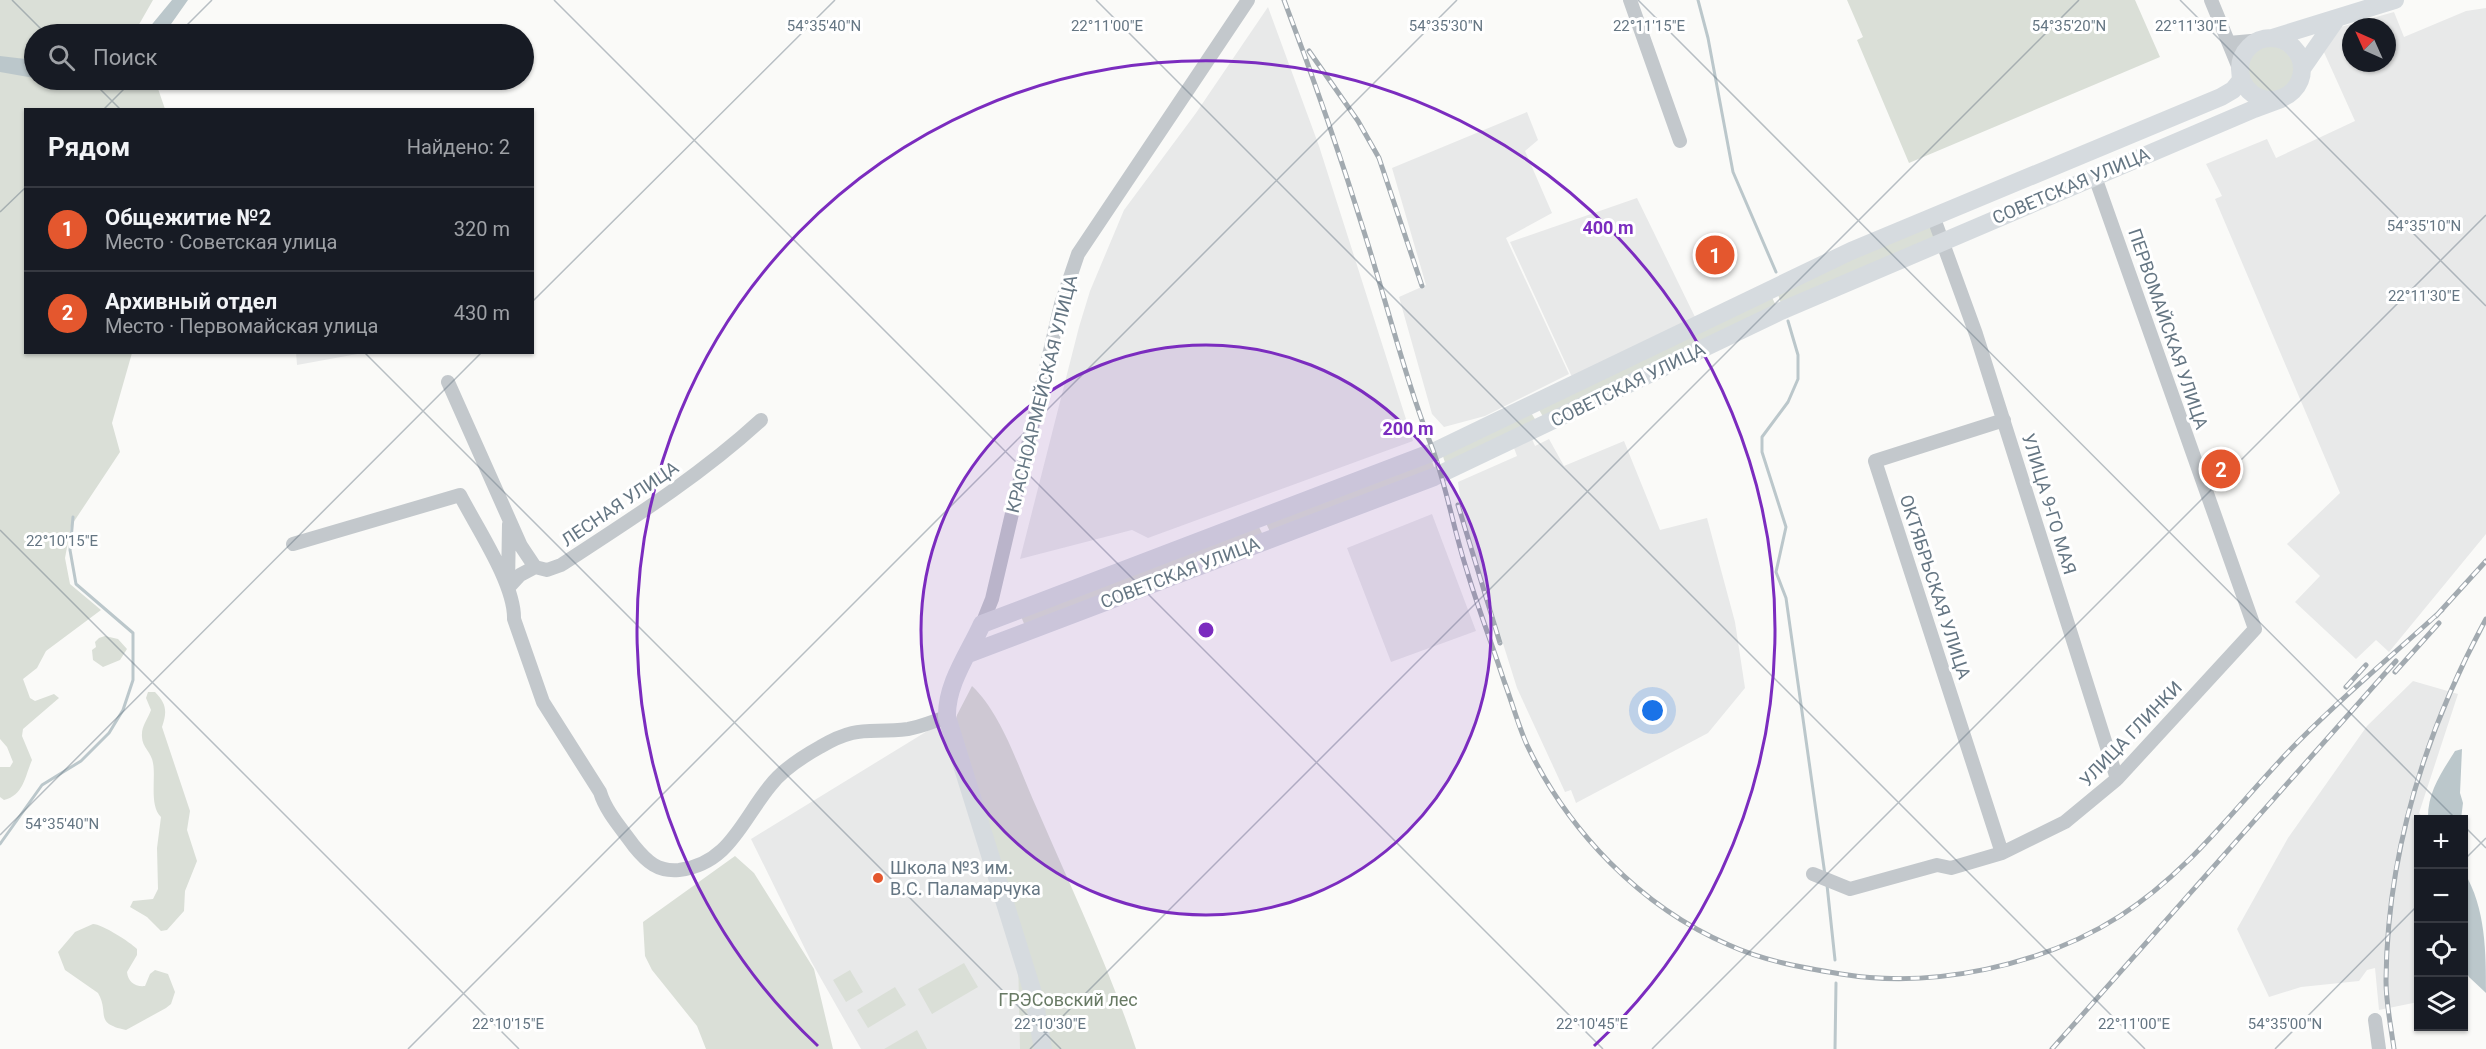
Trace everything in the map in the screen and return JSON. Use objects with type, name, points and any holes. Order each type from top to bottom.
[{"type":"main road","points":[[2337,18],[2395,0]]},
{"type":"main road","name":"СОВЕТСКАЯ УЛИЦА","points":[[982,624],[1433,452],[1771,287],[1933,216],[2221,97],[2233,90],[2247,48],[2267,39],[2337,18]]},
{"type":"main road","name":"СОВЕТСКАЯ УЛИЦА","points":[[968,654],[1434,477],[1781,311],[1941,241],[2281,99],[2295,89],[2302,76],[2302,67],[2337,18]]},
{"type":"main road","points":[[2267,39],[2292,45],[2298,52],[2302,67]]},
{"type":"main road","points":[[2240,74],[2254,96],[2273,101],[2281,99]]},
{"type":"main road","name":"КРАСНОАРМЕЙСКАЯ УЛИЦА","points":[[947,717],[949,694],[982,624]]},
{"type":"main road","points":[[947,717],[1033,993],[1043,1049]]},
{"type":"street","name":"КРАСНОАРМЕЙСКАЯ УЛИЦА","points":[[982,624],[993,599],[1061,304],[1078,254],[1248,0]]},
{"type":"street","points":[[1630,0],[1680,141]]},
{"type":"street","points":[[2211,0],[2240,74]]},
{"type":"street","points":[[2229,43],[2267,39]]},
{"type":"street","name":"ПЕРВОМАЙСКАЯ УЛИЦА","points":[[2095,177],[2255,629]]},
{"type":"street","name":"УЛИЦА 9-ГО МАЯ","points":[[1933,216],[2004,420],[2117,779]]},
{"type":"street","points":[[1771,287],[1781,311]]},
{"type":"street","points":[[448,382],[521,546],[535,567],[520,575],[508,588]]},
{"type":"street","points":[[1532,405],[1543,425]]},
{"type":"street","name":"ЛЕСНАЯ УЛИЦА","points":[[535,567],[548,570],[561,565],[589,547],[700,472],[761,420]]},
{"type":"street","name":"ОКТЯБРЬСКАЯ УЛИЦА","points":[[2002,853],[1875,461],[2004,420]]},
{"type":"street","points":[[293,544],[460,495],[508,588],[514,608],[514,619],[548,711],[600,792],[603,803],[641,854],[658,868],[672,871],[705,863],[727,847],[770,785],[819,747],[856,730],[905,729],[947,717]]},
{"type":"street","points":[[508,588],[509,519]]},
{"type":"street","name":"УЛИЦА ГЛИНКИ","points":[[1813,874],[1850,889],[1937,866],[1951,867],[2002,853],[2065,822],[2117,779],[2255,629]]},
{"type":"street","points":[[2375,1020],[2379,1049]]},
{"type":"shaded area","points":[[172,0],[188,0],[171,24],[152,24]]},
{"type":"shaded area","points":[[1268,7],[1319,146],[1413,441],[1148,538],[1132,530],[1020,559],[1079,327],[1090,291],[1124,210],[1196,113]]},
{"type":"shaded area","points":[[2486,8],[2486,534],[2389,652],[2376,640],[2356,659],[2295,602],[2320,576],[2287,544],[2340,493],[2215,199],[2222,196],[2206,164],[2267,139],[2276,158],[2355,121],[2323,50],[2337,28],[2342,27],[2342,72],[2396,72],[2396,18],[2373,18],[2394,12],[2404,37],[2466,11]]},
{"type":"shaded area","points":[[0,56],[24,59],[24,76],[0,72]]},
{"type":"shaded area","points":[[1527,112],[1538,140],[1525,151],[1552,213],[1506,238],[1569,374],[1485,416],[1444,427],[1432,414],[1399,297],[1426,285],[1392,168]]},
{"type":"shaded area","points":[[1637,198],[1695,317],[1572,377],[1510,242]]},
{"type":"shaded area","points":[[296,354],[358,354],[297,365]]},
{"type":"shaded area","points":[[1532,439],[1535,446],[1549,439],[1564,466],[1624,441],[1660,530],[1707,518],[1735,622],[1745,688],[1708,733],[1576,803],[1571,790],[1565,792],[1517,688],[1462,513],[1458,482],[1517,456],[1514,448]]},
{"type":"shaded area","points":[[1432,514],[1476,631],[1391,662],[1347,548]]},
{"type":"shaded area","points":[[2413,681],[2458,694],[2419,813],[2421,815],[2414,815],[2414,1003],[2379,1010],[2375,968],[2367,970],[2359,981],[2301,987],[2269,997],[2237,929],[2288,838],[2367,726]]},
{"type":"shaded area","points":[[942,722],[1026,988],[1034,1049],[861,1049],[811,961],[751,839]]},
{"type":"shaded area","points":[[2462,749],[2462,815],[2428,815],[2430,799],[2437,782],[2455,751]]},
{"type":"shaded area","points":[[2468,880],[2481,916],[2485,947],[2486,993],[2469,977]]},
{"type":"green space","points":[[0,0],[153,0],[139,24],[24,24],[24,90],[158,90],[165,108],[24,108],[24,354],[132,354],[112,423],[120,452],[71,526],[65,558],[70,584],[101,610],[46,651],[37,668],[23,679],[30,698],[35,701],[54,694],[59,698],[23,729],[22,736],[32,760],[20,789],[11,798],[4,800],[0,797],[0,767],[10,767],[13,762],[7,747],[0,739]]},
{"type":"green space","points":[[1847,0],[2135,0],[2160,57],[1909,163],[1857,40],[1863,37]]},
{"type":"green space","points":[[2265,46],[2275,46],[2287,53],[2294,65],[2294,75],[2287,87],[2275,94],[2265,94],[2250,83],[2246,75],[2246,65],[2257,50]]},
{"type":"green space","points":[[1930,222],[1938,239],[1782,306],[1776,289]]},
{"type":"green space","points":[[1770,293],[1777,308],[1545,420],[1538,408]]},
{"type":"green space","points":[[1530,411],[1538,424],[1446,466],[1442,453]]},
{"type":"green space","points":[[1431,458],[1435,470],[1271,534],[1265,521]]},
{"type":"green space","points":[[1258,525],[1264,537],[1025,626],[1020,614]]},
{"type":"green space","points":[[105,636],[118,639],[127,649],[120,660],[103,667],[93,660],[92,650],[96,647],[95,642]]},
{"type":"green space","name":"ГРЭСовский лес","points":[[972,686],[993,712],[1010,745],[1102,958],[1136,1049],[1020,1049],[1018,956],[951,741],[957,715]]},
{"type":"green space","points":[[148,692],[155,692],[164,704],[165,717],[162,727],[190,811],[187,830],[197,861],[185,891],[184,911],[167,930],[161,931],[147,917],[130,907],[133,901],[153,899],[158,889],[157,848],[161,817],[155,806],[152,759],[142,737],[151,710],[146,698]]},
{"type":"green space","points":[[735,856],[754,873],[814,969],[833,1049],[706,1049],[697,1026],[652,970],[645,956],[643,922]]},
{"type":"green space","points":[[93,924],[116,934],[137,949],[137,955],[127,972],[133,983],[145,986],[150,974],[155,970],[168,974],[175,992],[171,1004],[126,1030],[106,1021],[98,993],[65,970],[58,952],[75,932]]},
{"type":"green space","points":[[964,963],[978,987],[932,1014],[918,989]]},
{"type":"green space","points":[[850,970],[863,992],[846,1002],[833,980]]},
{"type":"green space","points":[[895,987],[906,1005],[868,1028],[857,1010]]},
{"type":"green space","points":[[917,1030],[927,1049],[884,1049]]},
{"type":"waterway","points":[[1698,0],[1708,38],[1733,172],[1776,272]]},
{"type":"waterway","points":[[1788,321],[1798,355],[1798,379],[1788,402],[1762,437],[1762,452],[1786,527],[1776,572],[1786,598],[1825,875]]},
{"type":"waterway","points":[[0,844],[42,785],[81,761],[109,733],[123,710],[133,680],[133,633],[76,584],[70,550],[73,517]]},
{"type":"waterway","points":[[1827,885],[1835,960]]},
{"type":"waterway","points":[[1835,1049],[1836,983]]},
{"type":"railway","points":[[1284,0],[1347,178],[1406,371],[1438,465],[1471,585],[1527,745],[1563,807],[1610,863],[1637,888],[1666,910],[1697,929],[1742,951],[1770,960],[1827,972],[1876,978],[1949,975],[2021,960],[2056,948],[2120,916],[2168,879],[2211,837],[2310,730],[2442,610]]},
{"type":"railway","points":[[1309,51],[1358,121],[1379,158],[1422,286]]},
{"type":"railway","points":[[1458,505],[1500,643]]},
{"type":"railway","points":[[2436,616],[2486,561]]},
{"type":"railway","points":[[2394,1049],[2386,981],[2393,885],[2402,839],[2428,749],[2464,662],[2486,619]]},
{"type":"railway","points":[[2395,672],[2439,623]]},
{"type":"railway","points":[[2052,1049],[2396,661]]},
{"type":"railway","points":[[2346,687],[2366,665]]},
{"type":"place","name":"Общежитие №2","points":[[1715,255]]},
{"type":"place","name":"Архивный отдел","points":[[2221,469]]},
{"type":"place","name":"Школа №3 им. В.С. Паламарчука","points":[[878,878]]}]
